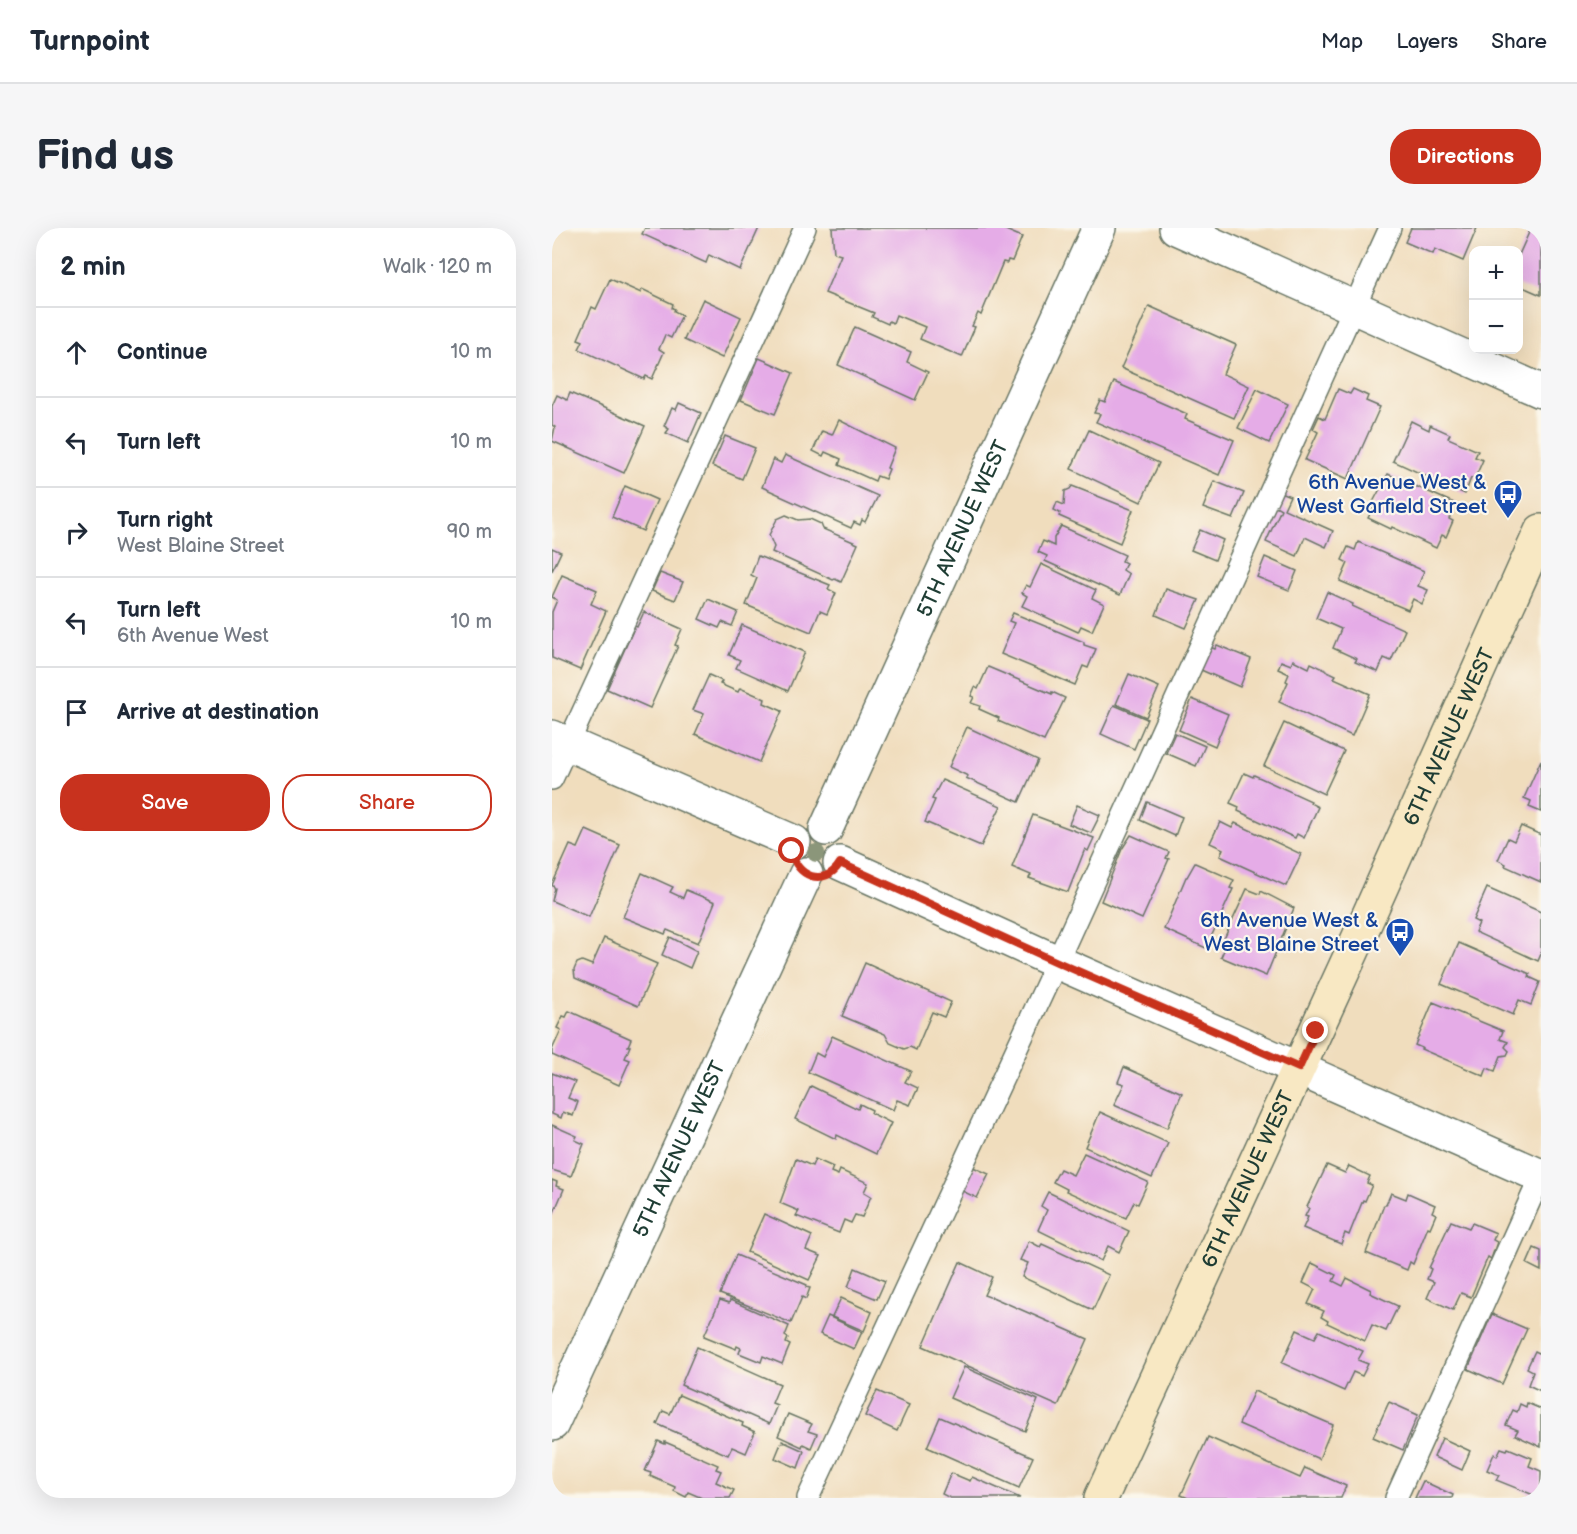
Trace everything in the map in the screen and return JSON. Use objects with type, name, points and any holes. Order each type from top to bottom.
[{"type":"street","name":"5TH AVENUE WEST","points":[[826,829],[1099,228]]},
{"type":"street","points":[[1176,228],[1541,391]]},
{"type":"street","name":"6TH AVENUE WEST","points":[[1101,1498],[1299,1068],[1541,531]]},
{"type":"street","points":[[560,741],[794,842]]},
{"type":"street","points":[[820,827],[826,829],[836,834],[841,842],[843,850],[840,863],[832,872],[824,876],[806,874],[796,866],[793,858],[794,842],[804,831],[820,827]]},
{"type":"street","points":[[840,863],[1057,962],[1541,1176]]},
{"type":"street","name":"5TH AVENUE WEST","points":[[552,1424],[806,874]]},
{"type":"lane","points":[[552,779],[560,741],[805,228]]},
{"type":"lane","points":[[808,1498],[1057,962],[1390,228]]},
{"type":"lane","points":[[1396,1498],[1541,1176]]},
{"type":"building","points":[[645,228],[759,228],[740,270],[709,255],[706,263],[642,234]]},
{"type":"building","points":[[832,228],[1001,228],[1022,237],[1012,261],[1003,262],[981,315],[978,313],[972,326],[975,327],[962,357],[920,339],[925,327],[896,315],[893,323],[889,321],[888,324],[872,317],[874,313],[825,293],[841,255],[834,253]]},
{"type":"building","points":[[1411,228],[1477,228],[1463,261],[1435,249],[1433,254],[1405,242]]},
{"type":"building","points":[[1531,228],[1541,228],[1541,295],[1523,287],[1523,246]]},
{"type":"building","points":[[610,279],[641,293],[642,289],[673,304],[674,311],[682,315],[671,338],[665,335],[659,349],[664,352],[652,379],[646,376],[644,379],[579,349],[583,341],[578,339],[592,307],[596,309]]},
{"type":"building","points":[[703,299],[741,317],[722,358],[684,340]]},
{"type":"building","points":[[1149,306],[1236,345],[1223,374],[1249,386],[1234,418],[1121,368]]},
{"type":"building","points":[[855,327],[911,352],[907,362],[928,372],[915,400],[838,365]]},
{"type":"building","points":[[759,358],[793,373],[775,414],[741,400]]},
{"type":"building","points":[[1114,382],[1187,414],[1185,419],[1234,440],[1219,475],[1096,422],[1100,414],[1094,413],[1100,400],[1105,402]]},
{"type":"building","points":[[1257,389],[1288,404],[1269,443],[1238,428]]},
{"type":"building","points":[[1338,389],[1350,394],[1353,389],[1368,396],[1366,401],[1380,407],[1348,479],[1305,460],[1318,432],[1313,429],[1319,416],[1325,419]]},
{"type":"building","points":[[570,393],[645,426],[624,473],[552,441],[555,427],[552,425],[552,406],[557,395],[567,400]]},
{"type":"building","points":[[679,403],[701,413],[688,443],[666,433],[669,429],[664,426],[672,408],[676,410]]},
{"type":"building","points":[[839,420],[895,448],[885,479],[877,476],[875,481],[839,465],[841,459],[825,452],[823,456],[813,451],[822,431],[832,435]]},
{"type":"building","points":[[1411,421],[1429,430],[1430,425],[1450,434],[1448,438],[1478,451],[1475,457],[1483,460],[1475,478],[1471,478],[1465,494],[1393,461]]},
{"type":"building","points":[[1089,430],[1159,463],[1141,502],[1071,469]]},
{"type":"building","points":[[725,436],[755,448],[742,479],[712,466]]},
{"type":"building","points":[[785,455],[878,496],[865,522],[862,520],[860,525],[854,522],[851,528],[762,487],[773,459],[781,463]]},
{"type":"building","points":[[1388,474],[1456,504],[1449,519],[1453,521],[1446,537],[1442,535],[1436,548],[1368,518],[1374,506],[1372,504]]},
{"type":"building","points":[[1214,481],[1244,493],[1233,519],[1203,508]]},
{"type":"building","points":[[625,486],[657,500],[643,531],[612,517]]},
{"type":"building","points":[[1072,486],[1133,510],[1120,543],[1059,516],[1060,513],[1054,510],[1057,502],[1064,505],[1065,491]]},
{"type":"building","points":[[1280,492],[1290,496],[1284,509],[1333,531],[1326,547],[1305,537],[1297,556],[1266,542],[1281,509],[1274,505]]},
{"type":"building","points":[[786,515],[798,520],[810,519],[821,524],[823,529],[858,544],[841,582],[772,552],[774,547],[769,535],[777,519]]},
{"type":"building","points":[[1061,526],[1125,555],[1122,561],[1126,563],[1123,570],[1129,574],[1120,595],[1045,561],[1047,556],[1038,552],[1043,541],[1054,546],[1054,538]]},
{"type":"building","points":[[1200,530],[1223,540],[1215,560],[1191,550]]},
{"type":"building","points":[[1358,542],[1424,571],[1418,586],[1428,590],[1422,604],[1413,599],[1408,610],[1340,581],[1348,563],[1342,560],[1348,547],[1355,550]]},
{"type":"building","points":[[552,548],[561,552],[552,571]]},
{"type":"building","points":[[758,556],[830,585],[828,589],[836,593],[827,614],[820,611],[811,632],[746,605],[757,578],[751,575]]},
{"type":"building","points":[[1265,557],[1297,571],[1289,590],[1257,577]]},
{"type":"building","points":[[1041,564],[1096,590],[1092,598],[1104,604],[1092,631],[1081,626],[1078,632],[1022,606],[1027,596],[1022,593],[1026,585],[1030,587]]},
{"type":"building","points":[[660,573],[683,582],[675,600],[652,591]]},
{"type":"building","points":[[562,575],[597,590],[591,604],[606,611],[580,670],[552,658],[552,612],[557,600],[552,597]]},
{"type":"building","points":[[1166,589],[1199,600],[1186,628],[1156,615]]},
{"type":"building","points":[[1327,592],[1405,630],[1391,661],[1384,658],[1378,672],[1355,662],[1357,659],[1333,648],[1341,629],[1316,618]]},
{"type":"building","points":[[708,599],[738,612],[732,626],[722,622],[719,628],[699,619]]},
{"type":"building","points":[[644,612],[682,629],[675,645],[678,646],[650,708],[607,689],[635,626],[637,627]]},
{"type":"building","points":[[1013,613],[1096,649],[1088,668],[1083,666],[1075,685],[1001,654],[1014,623],[1009,621]]},
{"type":"building","points":[[742,625],[805,652],[788,691],[736,668],[740,660],[729,655]]},
{"type":"building","points":[[1217,645],[1251,659],[1240,687],[1201,670],[1210,647],[1215,649]]},
{"type":"building","points":[[1293,660],[1309,668],[1311,663],[1336,675],[1334,678],[1370,694],[1352,736],[1279,702],[1289,674],[1278,669],[1281,661],[1291,665]]},
{"type":"building","points":[[988,667],[1065,698],[1044,741],[998,721],[999,718],[971,703],[975,687],[978,689]]},
{"type":"building","points":[[1129,674],[1159,687],[1146,717],[1116,704]]},
{"type":"building","points":[[709,675],[722,681],[720,684],[738,692],[740,688],[765,699],[764,703],[782,711],[759,762],[695,734],[704,714],[693,710]]},
{"type":"building","points":[[1192,699],[1228,714],[1215,746],[1179,730]]},
{"type":"building","points":[[1114,705],[1147,719],[1134,749],[1101,734]]},
{"type":"building","points":[[1284,723],[1344,751],[1324,794],[1264,766]]},
{"type":"building","points":[[967,727],[1038,760],[1019,802],[966,778],[968,776],[949,767]]},
{"type":"building","points":[[1175,733],[1205,746],[1196,766],[1166,753]]},
{"type":"building","points":[[1541,760],[1541,812],[1529,807],[1531,801],[1524,798]]},
{"type":"building","points":[[1244,773],[1253,777],[1254,775],[1311,801],[1310,803],[1318,807],[1304,838],[1297,834],[1295,838],[1238,811],[1239,807],[1230,803]]},
{"type":"building","points":[[942,780],[1001,806],[981,846],[925,822],[935,800],[932,799]]},
{"type":"building","points":[[1147,802],[1182,817],[1175,836],[1140,820]]},
{"type":"building","points":[[1077,805],[1100,815],[1091,833],[1069,824]]},
{"type":"building","points":[[1033,815],[1094,838],[1088,851],[1085,849],[1068,892],[1029,878],[1031,875],[1012,867]]},
{"type":"building","points":[[1220,822],[1232,828],[1235,823],[1301,854],[1286,886],[1220,856],[1223,849],[1210,843]]},
{"type":"building","points":[[1521,826],[1541,835],[1541,882],[1505,866],[1506,864],[1498,860],[1508,838],[1514,841]]},
{"type":"building","points":[[586,830],[620,845],[589,917],[552,901],[555,888],[552,885],[570,845],[578,848]]},
{"type":"building","points":[[1131,835],[1169,852],[1166,858],[1169,859],[1142,919],[1101,901],[1122,849]]},
{"type":"building","points":[[1195,863],[1234,880],[1230,888],[1233,889],[1206,948],[1164,929],[1186,877]]},
{"type":"building","points":[[642,873],[673,887],[670,892],[683,898],[686,890],[715,902],[698,943],[667,930],[665,934],[623,917]]},
{"type":"building","points":[[1487,888],[1541,912],[1541,954],[1538,961],[1475,932],[1479,923],[1473,920]]},
{"type":"building","points":[[1247,889],[1260,894],[1261,891],[1294,908],[1266,976],[1221,957],[1228,941],[1224,939]]},
{"type":"building","points":[[670,937],[697,951],[690,968],[662,955]]},
{"type":"building","points":[[604,938],[657,964],[638,1006],[575,978],[574,970],[577,963],[582,961],[592,965]]},
{"type":"building","points":[[1459,943],[1530,974],[1529,977],[1540,982],[1531,1005],[1519,1000],[1513,1015],[1441,984]]},
{"type":"building","points":[[865,963],[951,1002],[944,1017],[932,1012],[916,1050],[910,1047],[904,1049],[890,1043],[885,1034],[842,1016]]},
{"type":"building","points":[[1433,1002],[1503,1031],[1500,1039],[1508,1042],[1505,1047],[1509,1051],[1507,1055],[1501,1056],[1495,1071],[1487,1068],[1484,1076],[1415,1045]]},
{"type":"building","points":[[569,1011],[631,1039],[625,1058],[630,1060],[619,1085],[552,1055],[561,1030],[557,1028],[563,1016],[566,1017]]},
{"type":"building","points":[[832,1036],[911,1071],[905,1082],[918,1088],[910,1105],[897,1100],[893,1110],[808,1072],[816,1053],[823,1057]]},
{"type":"building","points":[[1124,1067],[1182,1093],[1167,1128],[1114,1105],[1124,1084],[1118,1082]]},
{"type":"building","points":[[552,1073],[575,1082],[568,1098],[578,1102],[573,1116],[563,1112],[561,1118],[552,1114]]},
{"type":"building","points":[[811,1086],[858,1109],[860,1104],[872,1110],[871,1113],[891,1123],[876,1154],[837,1135],[836,1139],[795,1119]]},
{"type":"building","points":[[1100,1112],[1168,1143],[1152,1178],[1085,1147]]},
{"type":"building","points":[[552,1125],[577,1136],[575,1140],[584,1144],[571,1176],[552,1170]]},
{"type":"building","points":[[1084,1153],[1148,1182],[1138,1204],[1134,1202],[1126,1218],[1066,1191],[1067,1189],[1053,1182],[1060,1169],[1073,1175]]},
{"type":"building","points":[[796,1159],[812,1166],[815,1159],[833,1167],[831,1172],[838,1175],[840,1170],[868,1183],[864,1192],[871,1196],[862,1217],[855,1215],[851,1223],[844,1220],[839,1233],[796,1216],[799,1211],[780,1203]]},
{"type":"building","points":[[1327,1165],[1345,1173],[1349,1166],[1370,1176],[1367,1183],[1372,1185],[1365,1201],[1363,1200],[1349,1235],[1345,1233],[1341,1244],[1303,1228],[1308,1217],[1305,1216],[1309,1208],[1307,1207]]},
{"type":"building","points":[[973,1167],[989,1174],[977,1198],[962,1191]]},
{"type":"building","points":[[552,1180],[557,1182],[556,1186],[564,1189],[552,1217]]},
{"type":"building","points":[[1048,1192],[1129,1231],[1119,1252],[1108,1246],[1101,1261],[1038,1230],[1047,1210],[1041,1206]]},
{"type":"building","points":[[1391,1193],[1406,1199],[1408,1193],[1435,1205],[1432,1212],[1436,1214],[1430,1228],[1428,1227],[1413,1264],[1410,1262],[1407,1270],[1366,1253],[1384,1205]]},
{"type":"building","points":[[764,1214],[812,1236],[806,1250],[821,1256],[809,1280],[747,1252]]},
{"type":"building","points":[[1451,1221],[1469,1228],[1472,1223],[1496,1233],[1493,1240],[1497,1242],[1491,1259],[1488,1257],[1471,1297],[1461,1293],[1453,1310],[1427,1298],[1434,1282],[1427,1279],[1431,1269],[1429,1268]]},
{"type":"building","points":[[1029,1241],[1040,1247],[1042,1244],[1109,1275],[1093,1310],[1022,1277],[1028,1263],[1020,1260]]},
{"type":"building","points":[[1534,1248],[1541,1251],[1541,1271],[1527,1264]]},
{"type":"building","points":[[736,1255],[810,1288],[806,1299],[802,1297],[791,1323],[720,1294]]},
{"type":"building","points":[[960,1262],[992,1277],[984,1295],[1088,1339],[1058,1406],[923,1346]]},
{"type":"building","points":[[1312,1263],[1336,1275],[1333,1281],[1343,1286],[1347,1278],[1371,1290],[1370,1293],[1398,1306],[1386,1331],[1372,1325],[1365,1341],[1327,1323],[1328,1321],[1321,1317],[1324,1311],[1308,1304],[1315,1289],[1303,1283]]},
{"type":"building","points":[[855,1268],[885,1281],[877,1299],[848,1287]]},
{"type":"building","points":[[841,1298],[872,1312],[864,1331],[832,1317]]},
{"type":"building","points":[[720,1300],[729,1303],[730,1300],[789,1326],[785,1336],[788,1338],[786,1343],[790,1345],[782,1364],[763,1356],[761,1362],[739,1353],[741,1348],[737,1346],[736,1349],[704,1336]]},
{"type":"building","points":[[1492,1314],[1527,1329],[1502,1384],[1468,1369]]},
{"type":"building","points":[[828,1316],[862,1332],[854,1349],[820,1334]]},
{"type":"building","points":[[1297,1330],[1315,1338],[1319,1331],[1363,1351],[1358,1360],[1368,1364],[1362,1376],[1353,1372],[1344,1391],[1282,1363]]},
{"type":"building","points":[[697,1347],[780,1384],[772,1403],[777,1405],[769,1424],[681,1385]]},
{"type":"building","points":[[1535,1351],[1541,1354],[1541,1391],[1528,1385],[1533,1371],[1527,1368]]},
{"type":"building","points":[[964,1367],[1038,1400],[1025,1431],[950,1398]]},
{"type":"building","points":[[877,1391],[909,1405],[897,1431],[865,1416]]},
{"type":"building","points":[[1254,1391],[1333,1425],[1319,1459],[1239,1424]]},
{"type":"building","points":[[679,1395],[743,1423],[742,1426],[755,1432],[746,1453],[732,1447],[728,1455],[657,1424],[663,1411],[670,1414]]},
{"type":"building","points":[[1389,1402],[1418,1415],[1403,1450],[1373,1437]]},
{"type":"building","points":[[1527,1403],[1541,1409],[1541,1447],[1515,1435],[1518,1430],[1506,1425],[1513,1410],[1517,1412],[1520,1404],[1526,1407]]},
{"type":"building","points":[[788,1414],[812,1424],[808,1431],[817,1434],[811,1448],[803,1444],[802,1447],[778,1436]]},
{"type":"building","points":[[940,1417],[1033,1457],[1019,1488],[927,1447]]},
{"type":"building","points":[[1208,1437],[1300,1478],[1305,1468],[1346,1486],[1341,1498],[1188,1498],[1181,1495]]},
{"type":"building","points":[[1442,1438],[1470,1451],[1462,1470],[1434,1457]]},
{"type":"building","points":[[658,1441],[718,1465],[716,1469],[721,1471],[716,1482],[734,1490],[730,1498],[702,1498],[688,1492],[686,1497],[674,1491],[675,1487],[650,1476],[651,1473],[645,1471]]},
{"type":"building","points":[[782,1441],[804,1451],[798,1468],[775,1458]]},
{"type":"building","points":[[1501,1448],[1507,1450],[1508,1448],[1532,1458],[1529,1466],[1541,1471],[1541,1498],[1496,1480],[1499,1475],[1487,1470],[1494,1454],[1497,1456]]},
{"type":"building","points":[[951,1473],[970,1481],[972,1477],[1020,1498],[950,1498],[942,1494]]},
{"type":"building","points":[[1423,1481],[1453,1495],[1452,1498],[1415,1498]]},
{"type":"place","name":"6th Avenue West & West Garfield Street","points":[[1508,520]]},
{"type":"place","name":"6th Avenue West & West Blaine Street","points":[[1400,958]]},
{"type":"route","points":[[792,851],[796,866],[809,876],[824,876],[832,872],[840,863],[1057,962],[1299,1068],[1316,1031]]}]
